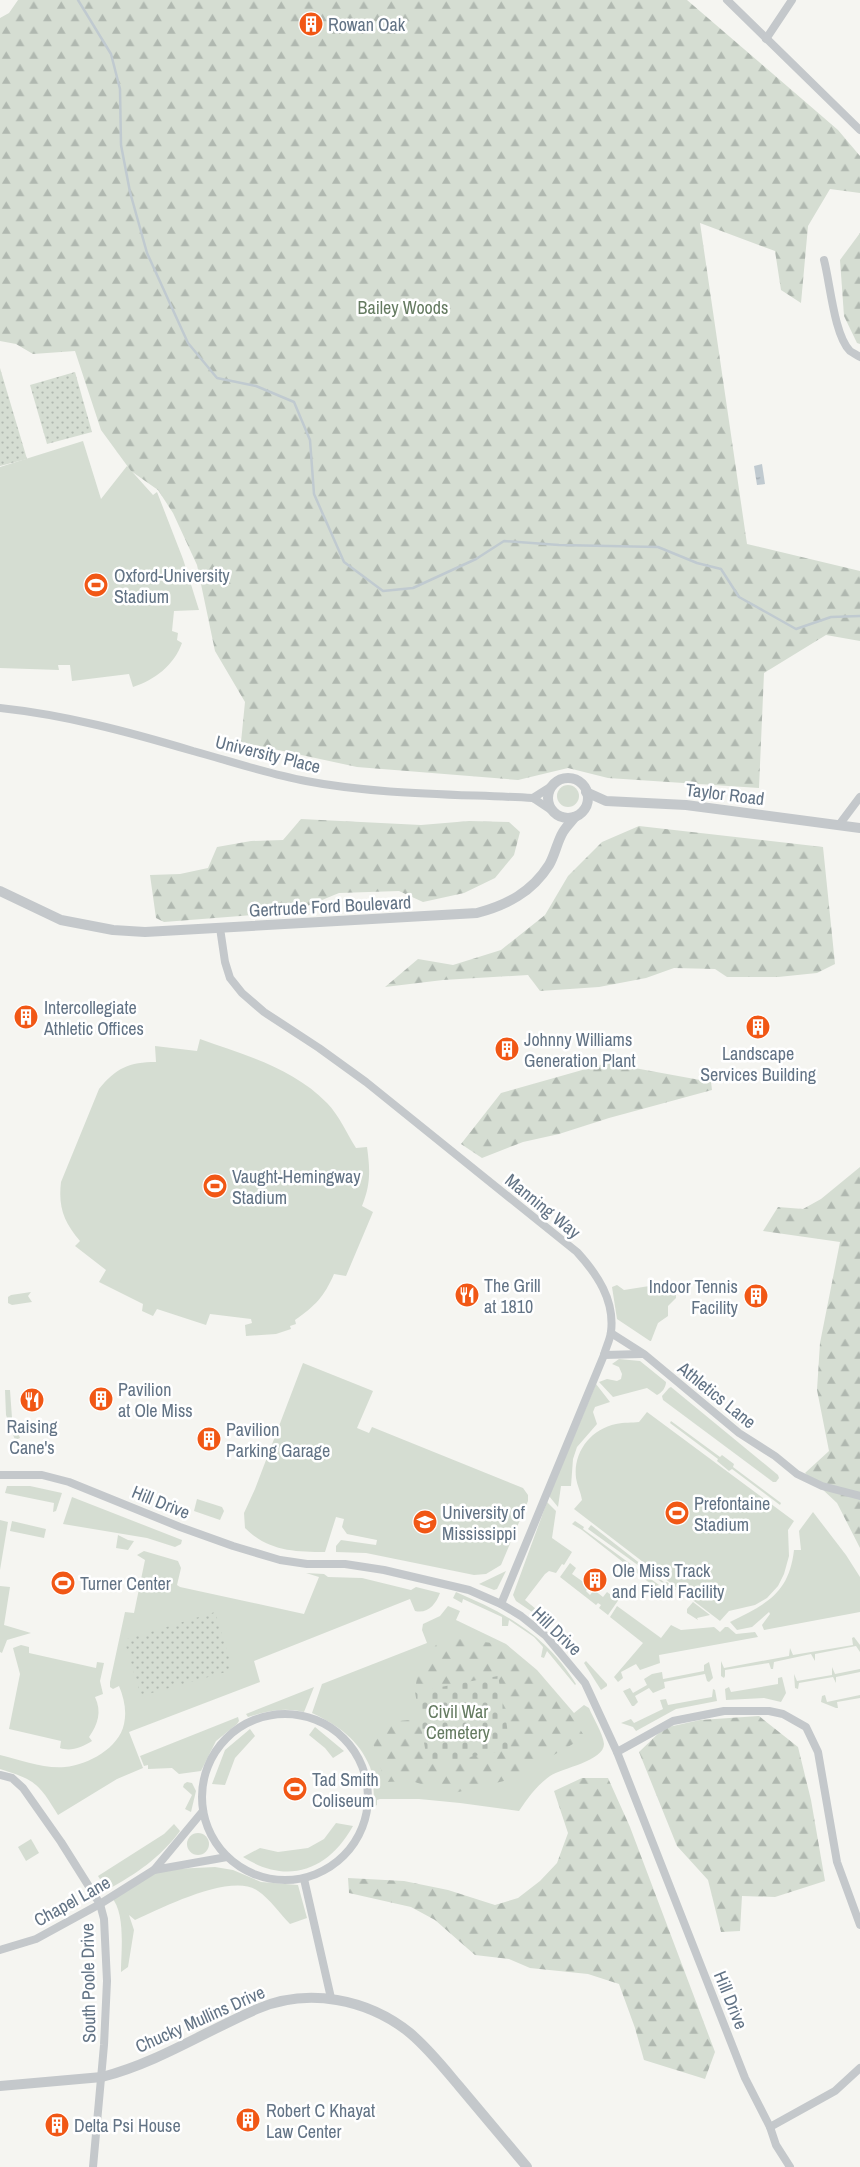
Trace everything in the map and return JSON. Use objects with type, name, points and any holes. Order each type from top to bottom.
[{"type":"street","points":[[728,0],[860,130]]},
{"type":"street","points":[[766,39],[792,0]]},
{"type":"street","points":[[824,260],[834,312],[841,335],[849,350],[860,357]]},
{"type":"street","name":"University Place","points":[[0,708],[78,721],[150,738],[265,772],[307,782],[402,791],[534,798]]},
{"type":"street","points":[[579,814],[586,806],[586,792],[580,782],[562,779],[534,798],[555,813],[579,814],[606,801]]},
{"type":"street","points":[[552,786],[548,798],[563,832]]},
{"type":"street","name":"Taylor Road","points":[[586,792],[606,801],[686,805],[860,828]]},
{"type":"street","points":[[839,825],[860,797]]},
{"type":"street","name":"Gertrude Ford Boulevard","points":[[0,891],[61,920],[114,930],[145,932],[477,914],[502,906],[516,899],[536,882],[550,864],[563,832],[579,814]]},
{"type":"street","name":"Manning Way","points":[[220,928],[225,962],[230,978],[248,998],[264,1012],[366,1082],[576,1252],[592,1269],[601,1283],[608,1301],[611,1333],[604,1355],[501,1604]]},
{"type":"street","name":"Athletics Lane","points":[[611,1333],[644,1354],[744,1436],[775,1456],[797,1474],[822,1486],[860,1496]]},
{"type":"street","points":[[604,1355],[644,1354]]},
{"type":"street","name":"Hill Drive","points":[[0,1475],[42,1474],[68,1482],[180,1527],[280,1560],[306,1564],[345,1564],[384,1570],[469,1590],[501,1604],[521,1616],[546,1636],[574,1667],[585,1683],[617,1752],[745,2078],[770,2127],[776,2145],[790,2167]]},
{"type":"street","points":[[617,1752],[673,1720],[724,1711],[769,1710],[783,1714],[806,1727],[818,1752],[837,1862],[860,1925]]},
{"type":"street","points":[[286,1714],[306,1717],[322,1723],[336,1732],[348,1743],[361,1764],[368,1787],[367,1811],[356,1842],[345,1856],[331,1867],[304,1878],[276,1880],[258,1876],[242,1868],[227,1857],[216,1843],[208,1828],[204,1811],[203,1786],[215,1753],[229,1736],[247,1724],[266,1716],[286,1714]]},
{"type":"street","name":"South Poole Drive","points":[[0,1775],[12,1778],[23,1788],[100,1904],[104,1919],[107,1980],[102,2077],[93,2167]]},
{"type":"street","name":"Chapel Lane","points":[[0,1950],[36,1939],[100,1904],[154,1870],[204,1811]]},
{"type":"street","name":"Chapel Lane","points":[[154,1870],[227,1857]]},
{"type":"street","points":[[304,1878],[330,1998]]},
{"type":"street","name":"Chucky Mullins Drive","points":[[0,2086],[102,2077],[117,2073],[184,2044],[259,2008],[282,2000],[330,1998],[384,2016],[409,2032],[430,2052],[527,2167]]},
{"type":"street","points":[[770,2127],[835,2091],[860,2068]]},
{"type":"green space","name":"Bailey Woods","points":[[18,0],[687,0],[838,130],[860,156],[860,193],[830,189],[808,226],[801,303],[781,290],[775,251],[700,223],[747,544],[860,571],[860,641],[826,635],[764,673],[759,788],[608,778],[568,768],[518,780],[357,767],[241,742],[245,702],[215,651],[197,565],[173,513],[158,490],[131,471],[101,430],[75,351],[33,354],[16,344],[0,341],[0,18],[9,13]]},
{"type":"green space","points":[[860,233],[860,344],[857,343],[844,316],[840,260]]},
{"type":"green space","points":[[0,368],[27,459],[0,466]]},
{"type":"green space","points":[[75,372],[92,432],[47,444],[30,385]]},
{"type":"green space","name":"Oxford-University Stadium","points":[[83,441],[101,499],[127,466],[153,495],[157,492],[183,559],[199,610],[174,611],[172,631],[178,633],[177,640],[182,643],[178,651],[163,671],[133,687],[129,674],[72,681],[70,665],[58,665],[59,670],[0,668],[0,467]]},
{"type":"green space","points":[[564,785],[572,785],[579,792],[579,800],[572,807],[564,807],[557,800],[557,792]]},
{"type":"green space","points":[[301,819],[421,825],[469,821],[509,822],[520,832],[514,855],[495,878],[464,893],[423,902],[399,891],[339,893],[305,907],[253,915],[164,922],[156,918],[150,875],[180,874],[208,868],[217,847],[251,841],[283,840]]},
{"type":"green space","points":[[639,826],[823,847],[835,964],[817,973],[778,977],[727,977],[715,969],[674,968],[646,978],[599,987],[540,991],[528,975],[443,980],[385,987],[418,959],[453,965],[501,950],[545,915],[568,876],[602,842]]},
{"type":"green space","name":"Vaught-Hemingway Stadium","points":[[200,1039],[268,1064],[299,1080],[327,1103],[356,1148],[367,1147],[369,1177],[362,1206],[373,1212],[346,1276],[334,1274],[323,1295],[295,1320],[296,1324],[290,1326],[291,1329],[276,1334],[246,1336],[245,1325],[252,1323],[251,1319],[210,1314],[206,1325],[157,1309],[153,1316],[142,1311],[143,1304],[99,1282],[106,1270],[75,1246],[80,1241],[66,1221],[61,1207],[61,1182],[99,1089],[117,1071],[138,1063],[156,1062],[155,1046],[197,1051]]},
{"type":"green space","points":[[607,1063],[711,1082],[712,1090],[609,1118],[559,1134],[523,1142],[482,1158],[461,1144],[501,1093]]},
{"type":"green space","points":[[860,1167],[860,1548],[837,1503],[805,1473],[829,1451],[817,1390],[820,1343],[840,1242],[763,1231],[778,1207],[803,1209],[821,1199]]},
{"type":"green space","points":[[662,1284],[676,1290],[676,1298],[668,1306],[668,1316],[658,1323],[650,1341],[617,1319],[612,1287],[617,1285],[624,1290]]},
{"type":"green space","points":[[31,1292],[28,1296],[32,1302],[12,1305],[8,1303],[8,1297],[11,1295]]},
{"type":"green space","points":[[619,1359],[640,1361],[666,1382],[661,1393],[657,1395],[647,1388],[613,1397],[599,1382],[607,1379],[617,1381],[621,1379],[622,1374],[619,1367],[612,1364]]},
{"type":"green space","points":[[303,1363],[373,1391],[357,1428],[369,1433],[372,1427],[523,1488],[528,1495],[528,1501],[501,1565],[486,1574],[474,1575],[366,1553],[336,1552],[336,1546],[341,1540],[376,1545],[377,1540],[347,1534],[342,1527],[344,1519],[336,1517],[325,1552],[282,1549],[272,1546],[254,1536],[245,1528],[244,1513]]},
{"type":"green space","points":[[596,1384],[610,1402],[595,1407],[593,1412],[597,1424],[577,1447],[573,1459],[571,1486],[561,1486],[558,1507],[549,1496]]},
{"type":"green space","points":[[671,1387],[778,1475],[779,1478],[776,1482],[773,1482],[663,1400],[662,1396]]},
{"type":"green space","points":[[5,1390],[10,1390],[12,1418],[20,1438],[15,1440],[6,1415]]},
{"type":"green space","points":[[647,1412],[794,1521],[788,1530],[789,1556],[784,1574],[778,1586],[767,1598],[755,1605],[729,1611],[720,1621],[574,1509],[582,1500],[576,1468],[577,1459],[586,1443],[592,1436],[607,1427],[619,1423],[639,1422]]},
{"type":"green space","points":[[671,1421],[720,1457],[722,1455],[734,1464],[733,1467],[781,1503],[780,1505],[732,1469],[729,1471],[717,1461],[718,1459],[670,1423]]},
{"type":"green space","points":[[7,1486],[30,1486],[62,1493],[56,1511],[53,1512],[54,1503],[5,1493]]},
{"type":"green space","points":[[72,1497],[182,1540],[181,1544],[175,1547],[147,1538],[63,1524]]},
{"type":"green space","points":[[197,1499],[222,1507],[224,1511],[220,1520],[194,1511]]},
{"type":"green space","points":[[547,1502],[556,1511],[552,1538],[572,1552],[564,1565],[562,1564],[556,1573],[549,1571],[545,1574],[525,1600],[542,1614],[541,1618],[516,1601],[513,1595]]},
{"type":"green space","points":[[813,1512],[846,1555],[860,1577],[860,1612],[764,1630],[762,1625],[770,1614],[769,1612],[752,1627],[737,1630],[730,1622],[765,1603],[781,1587],[787,1577],[794,1550],[801,1550],[799,1531]]},
{"type":"green space","points":[[0,1520],[8,1522],[0,1570]]},
{"type":"green space","points":[[12,1521],[46,1529],[44,1538],[10,1531]]},
{"type":"green space","points":[[575,1521],[584,1527],[583,1529],[659,1585],[656,1588],[572,1524]]},
{"type":"green space","points":[[591,1525],[665,1583],[667,1582],[676,1589],[672,1593],[663,1586],[664,1584],[588,1529]]},
{"type":"green space","points":[[118,1535],[134,1541],[128,1550],[116,1548]]},
{"type":"green space","points":[[144,1551],[178,1561],[181,1568],[177,1585],[180,1587],[304,1614],[319,1577],[306,1573],[324,1574],[328,1577],[362,1578],[411,1590],[416,1587],[440,1593],[428,1610],[415,1611],[410,1599],[254,1661],[260,1682],[129,1732],[143,1768],[117,1779],[58,1815],[46,1796],[29,1780],[0,1769],[0,1755],[40,1765],[74,1766],[101,1754],[116,1741],[124,1724],[125,1709],[119,1686],[113,1689],[110,1687],[110,1682],[125,1612],[134,1613],[145,1560],[137,1555]]},
{"type":"green space","points":[[570,1563],[576,1568],[572,1574],[589,1586],[586,1591],[590,1595],[594,1590],[603,1597],[607,1592],[615,1598],[621,1590],[624,1592],[608,1615],[599,1608],[601,1605],[598,1603],[596,1605],[560,1577]]},
{"type":"green space","points":[[506,1571],[497,1589],[494,1590],[479,1584]]},
{"type":"green space","points":[[0,1586],[10,1587],[4,1625],[31,1633],[7,1640],[2,1653],[0,1652]]},
{"type":"green space","points":[[456,1592],[492,1609],[524,1628],[552,1652],[576,1684],[547,1651],[544,1658],[541,1657],[543,1647],[534,1637],[509,1620],[508,1626],[502,1626],[502,1617],[463,1599],[462,1603],[453,1598]]},
{"type":"green space","points":[[693,1602],[710,1615],[697,1618],[698,1620],[687,1613],[687,1609]]},
{"type":"green space","points":[[448,1606],[460,1611],[456,1620],[506,1644],[537,1670],[574,1713],[584,1705],[589,1708],[602,1735],[604,1744],[602,1750],[597,1755],[550,1776],[536,1788],[519,1811],[419,1799],[380,1799],[377,1800],[377,1805],[375,1806],[370,1767],[360,1749],[339,1728],[312,1713],[322,1684],[427,1643],[422,1630],[423,1624],[440,1616]]},
{"type":"green space","points":[[617,1606],[661,1638],[671,1625],[681,1630],[714,1627],[720,1632],[725,1627],[728,1627],[736,1634],[755,1632],[758,1637],[659,1655],[660,1663],[640,1670],[636,1664],[621,1672],[623,1678],[618,1682],[614,1677],[643,1643],[610,1617]]},
{"type":"green space","points":[[215,1612],[233,1670],[141,1696],[124,1640]]},
{"type":"green space","points":[[442,1637],[492,1643],[518,1661],[563,1704],[585,1737],[512,1779],[450,1794],[412,1781],[385,1782],[367,1724],[420,1719],[428,1765],[497,1677],[415,1692],[418,1669]]},
{"type":"green space","points":[[854,1637],[860,1645],[860,1652],[856,1646],[815,1654],[815,1661],[811,1654],[774,1662],[773,1669],[771,1669],[769,1663],[725,1670],[724,1678],[721,1676],[721,1661],[724,1668],[789,1656],[790,1648],[793,1655],[853,1645],[852,1638]]},
{"type":"green space","points":[[21,1645],[29,1647],[29,1653],[96,1668],[97,1662],[104,1663],[100,1681],[103,1694],[95,1697],[99,1713],[97,1723],[89,1737],[92,1741],[76,1748],[64,1749],[60,1748],[61,1741],[9,1729],[20,1674],[13,1648]]},
{"type":"green space","points":[[586,1661],[607,1684],[601,1690],[584,1663]]},
{"type":"green space","points":[[709,1662],[713,1678],[709,1682],[705,1674],[664,1682],[665,1688],[653,1693],[649,1688],[635,1696],[638,1702],[634,1706],[632,1706],[623,1691],[630,1688],[633,1693],[647,1685],[644,1679],[652,1674],[662,1672],[663,1679],[704,1671],[704,1665]]},
{"type":"green space","points":[[832,1667],[835,1674],[860,1669],[860,1672],[836,1677],[836,1683],[833,1677],[799,1683],[798,1689],[795,1688],[794,1674],[797,1681],[832,1675]]},
{"type":"green space","name":"Civil War Cemetery","points":[[498,1676],[511,1749],[428,1765],[415,1692]]},
{"type":"green space","points":[[782,1677],[786,1693],[781,1702],[764,1698],[726,1700],[725,1689],[729,1687],[731,1692],[778,1684],[778,1678]]},
{"type":"green space","points":[[314,1687],[304,1712],[275,1710],[248,1717],[246,1714]]},
{"type":"green space","points":[[713,1689],[715,1690],[717,1701],[676,1709],[636,1731],[633,1727],[621,1723],[631,1719],[634,1723],[663,1709],[660,1700],[666,1699],[668,1705],[712,1697]]},
{"type":"green space","points":[[825,1695],[827,1702],[860,1695],[860,1698],[837,1702],[838,1708],[836,1708],[821,1702],[822,1696]]},
{"type":"green space","points":[[759,1716],[798,1747],[811,1800],[825,1881],[775,1897],[742,1896],[740,1931],[721,1932],[708,1880],[677,1846],[639,1752],[664,1728],[700,1720]]},
{"type":"green space","points":[[238,1717],[239,1721],[237,1724],[216,1741],[201,1771],[179,1774],[172,1768],[148,1769],[148,1765],[144,1766],[140,1756]]},
{"type":"green space","points":[[315,1727],[344,1751],[333,1758],[325,1748],[309,1735]]},
{"type":"green space","points":[[250,1729],[255,1736],[235,1758],[225,1785],[212,1784],[225,1750]]},
{"type":"green space","points":[[582,1778],[608,1778],[630,1827],[715,2052],[705,2079],[644,2060],[619,1984],[588,1974],[530,1968],[509,1959],[475,1955],[435,1920],[411,1907],[349,1893],[348,1878],[404,1881],[448,1890],[495,1905],[518,1898],[540,1881],[557,1863],[568,1833],[554,1791]]},
{"type":"green space","points":[[187,1782],[192,1783],[196,1791],[191,1812],[185,1809],[192,1795],[183,1787]]},
{"type":"green space","points":[[336,1823],[353,1826],[331,1854],[319,1863],[305,1869],[291,1871],[275,1870],[259,1866],[243,1857],[260,1848],[278,1852],[308,1848],[324,1839]]},
{"type":"green space","points":[[174,1824],[180,1831],[156,1857],[128,1878],[107,1890],[98,1876],[164,1834]]},
{"type":"green space","points":[[198,1833],[206,1836],[209,1844],[206,1852],[198,1855],[190,1852],[187,1844],[190,1836]]},
{"type":"green space","points":[[31,1839],[39,1853],[26,1861],[18,1847]]},
{"type":"green space","points":[[215,1867],[233,1870],[261,1882],[298,1885],[307,1918],[290,1924],[262,1894],[246,1886],[232,1886],[197,1894],[135,1920],[129,1915],[134,1930],[128,1967],[121,1972],[121,1922],[116,1904],[111,1897],[154,1870]]},
{"type":"water","points":[[762,464],[765,484],[757,485],[754,466]]},
{"type":"waterway","points":[[78,0],[111,54],[120,89],[121,145],[130,192],[147,253],[188,343],[217,378],[256,386],[294,402],[310,440],[314,494],[344,562],[383,591],[413,588],[476,559],[504,541],[559,545],[658,547],[697,563],[721,569],[739,597],[796,629],[831,617],[860,616]]},
{"type":"place","name":"Rowan Oak","points":[[311,24]]},
{"type":"place","name":"Oxford-University Stadium","points":[[96,585]]},
{"type":"place","name":"Intercollegiate Athletic Offices","points":[[26,1017]]},
{"type":"place","name":"Landscape Services Building","points":[[758,1027]]},
{"type":"place","name":"Johnny Williams Generation Plant","points":[[507,1049]]},
{"type":"place","name":"Vaught-Hemingway Stadium","points":[[215,1186]]},
{"type":"place","name":"The Grill at 1810","points":[[467,1295]]},
{"type":"place","name":"Indoor Tennis Facility","points":[[756,1296]]},
{"type":"place","name":"Pavilion at Ole Miss","points":[[101,1399]]},
{"type":"place","name":"Raising Cane's","points":[[32,1400]]},
{"type":"place","name":"Pavilion Parking Garage","points":[[209,1439]]},
{"type":"place","name":"Prefontaine Stadium","points":[[677,1513]]},
{"type":"place","name":"University of Mississippi","points":[[425,1522]]},
{"type":"place","name":"Ole Miss Track and Field Facility","points":[[595,1580]]},
{"type":"place","name":"Turner Center","points":[[63,1583]]},
{"type":"place","name":"Tad Smith Coliseum","points":[[295,1789]]},
{"type":"place","name":"Robert C Khayat Law Center","points":[[248,2120]]},
{"type":"place","name":"Delta Psi House","points":[[57,2125]]}]
